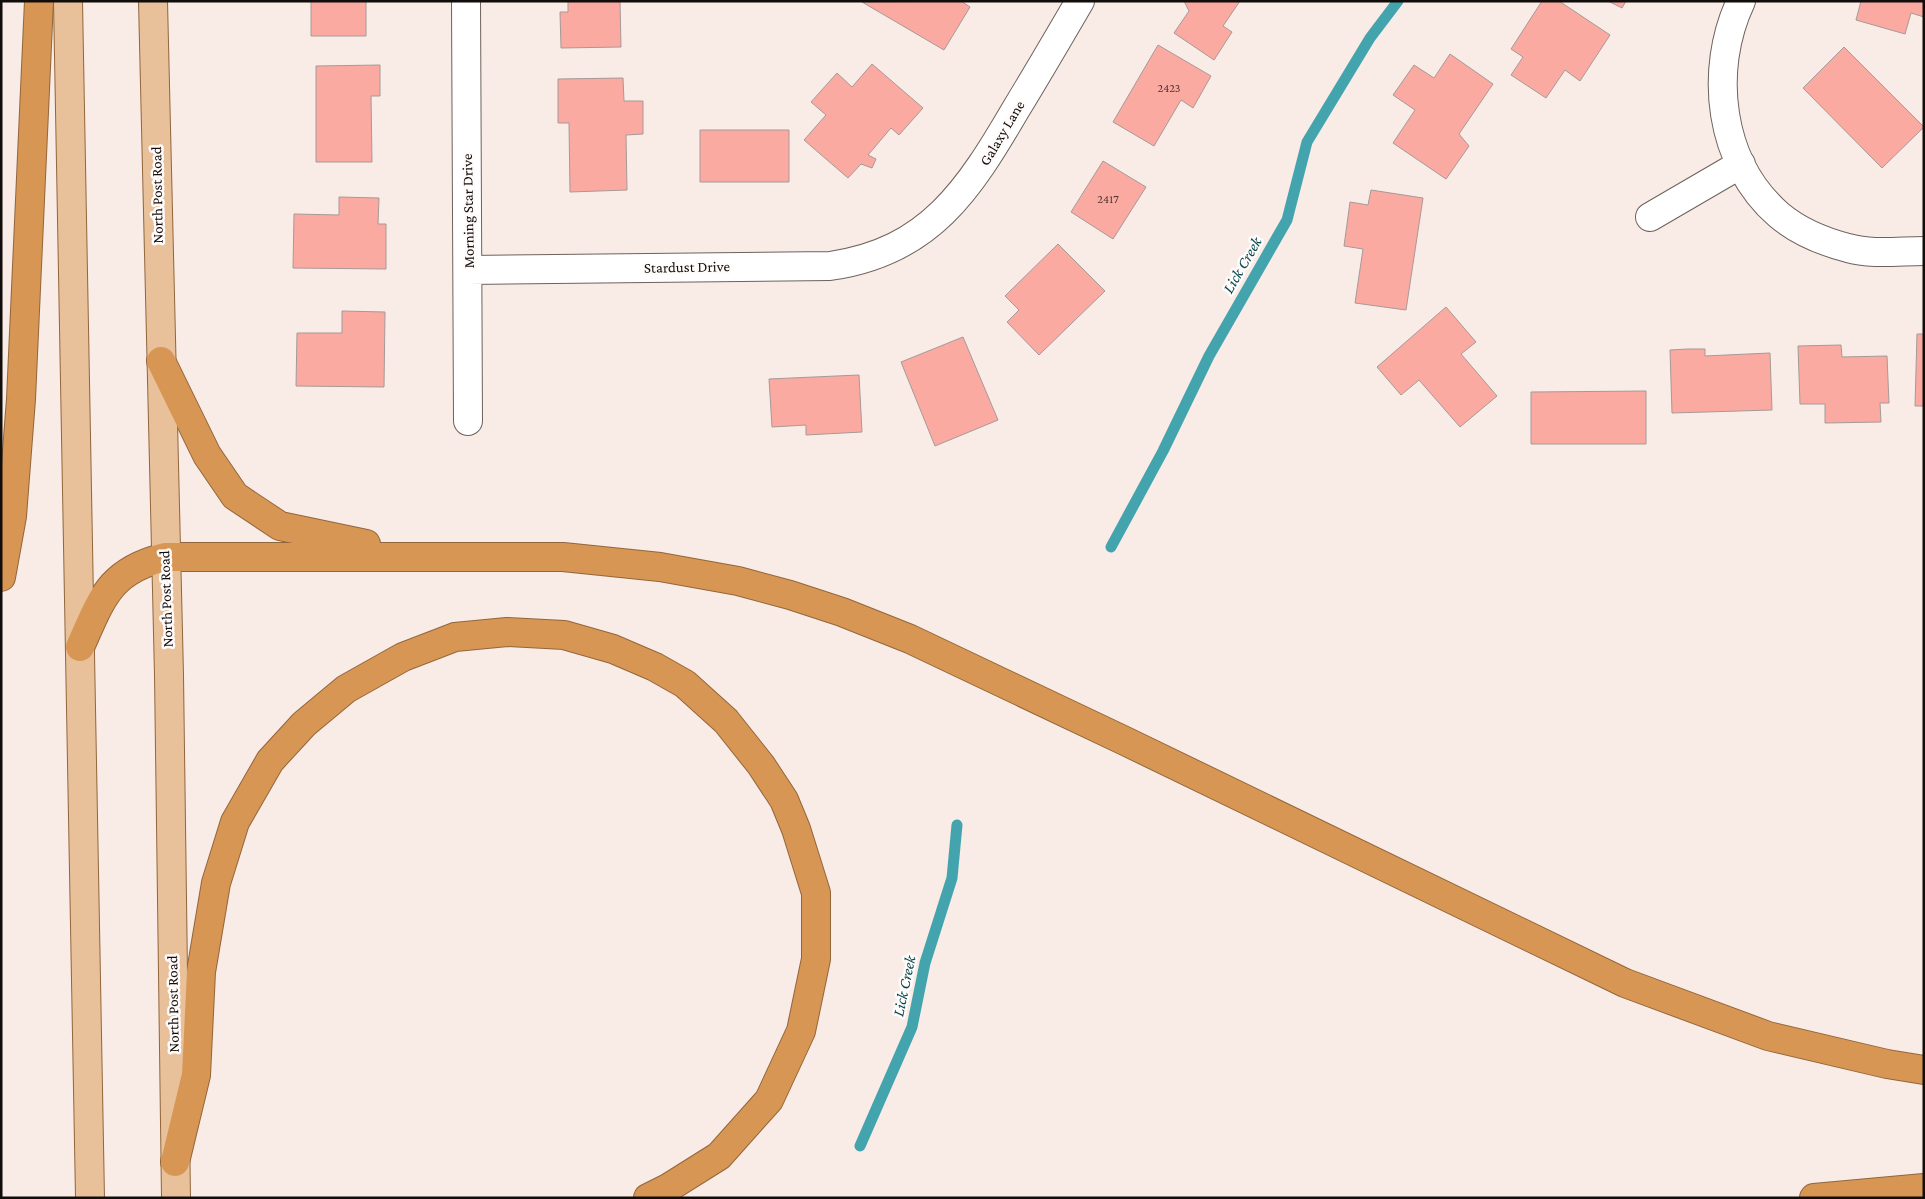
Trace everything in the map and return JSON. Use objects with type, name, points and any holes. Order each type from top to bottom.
[{"type":"highway","points":[[1,577],[12,516],[21,399],[39,1]]},
{"type":"highway","points":[[161,361],[207,456],[235,496],[280,526],[419,556]]},
{"type":"highway","points":[[80,646],[111,586],[142,563],[165,557],[563,557],[612,560],[660,566],[738,581],[818,604],[892,631],[1625,983],[1778,1038],[1887,1064],[1924,1070]]},
{"type":"highway","points":[[175,1162],[196,1075],[201,972],[216,884],[235,822],[270,760],[304,724],[346,689],[404,657],[455,637],[507,632],[564,635],[613,650],[655,667],[685,684],[726,721],[761,765],[784,800],[796,829],[816,893],[816,959],[801,1031],[769,1100],[719,1156],[668,1188],[648,1198]]},
{"type":"highway","points":[[1814,1198],[1924,1188]]},
{"type":"main road","points":[[68,1],[90,1198]]},
{"type":"main road","name":"North Post Road","points":[[153,1],[176,1198]]},
{"type":"street","name":"Morning Star Drive","points":[[466,1],[469,270],[468,422]]},
{"type":"street","name":"Galaxy Lane","points":[[900,244],[941,215],[959,198],[976,176],[1080,1]]},
{"type":"street","points":[[1741,1],[1732,20],[1724,53],[1722,85],[1725,115],[1741,164],[1768,205],[1792,225],[1810,234],[1857,251],[1924,251]]},
{"type":"street","points":[[1650,217],[1741,164]]},
{"type":"street","name":"Stardust Drive","points":[[469,270],[830,266],[873,257],[900,244]]},
{"type":"building","points":[[311,1],[366,1],[366,36],[311,36]]},
{"type":"building","points":[[568,1],[620,1],[621,47],[561,48],[560,12],[568,12]]},
{"type":"building","points":[[961,1],[970,7],[944,50],[862,2]]},
{"type":"building","points":[[1184,1],[1240,1],[1223,26],[1232,32],[1214,60],[1174,33],[1189,11]]},
{"type":"building","points":[[1542,1],[1559,1],[1610,35],[1580,81],[1565,70],[1546,98],[1511,75],[1523,57],[1511,49]]},
{"type":"building","points":[[1608,1],[1626,1],[1622,8]]},
{"type":"building","points":[[1861,1],[1924,1],[1924,17],[1911,13],[1905,34],[1856,20]]},
{"type":"building","points":[[1158,45],[1211,76],[1193,108],[1181,100],[1154,146],[1113,122]]},
{"type":"building","points":[[1844,47],[1924,127],[1882,168],[1803,88]]},
{"type":"building","points":[[1450,54],[1493,84],[1459,134],[1469,146],[1446,179],[1393,143],[1415,110],[1393,95],[1414,65],[1434,78]]},
{"type":"building","points":[[872,64],[923,108],[899,135],[891,128],[868,155],[876,159],[872,168],[861,164],[848,178],[804,140],[826,115],[811,102],[837,73],[852,87]]},
{"type":"building","points":[[380,65],[380,96],[371,96],[372,162],[316,162],[316,66]]},
{"type":"building","points":[[623,78],[624,101],[643,101],[643,134],[626,135],[627,190],[570,192],[569,123],[558,123],[558,79]]},
{"type":"building","points":[[700,130],[789,130],[789,182],[700,182]]},
{"type":"building","points":[[1103,161],[1146,187],[1113,239],[1071,212]]},
{"type":"building","points":[[1371,190],[1423,198],[1406,310],[1355,303],[1363,249],[1344,246],[1350,202],[1368,205]]},
{"type":"building","points":[[339,197],[379,198],[378,224],[386,224],[386,269],[293,268],[294,214],[339,215]]},
{"type":"building","points":[[1058,244],[1105,291],[1039,355],[1007,322],[1019,310],[1005,296]]},
{"type":"building","points":[[1446,307],[1476,342],[1461,354],[1497,396],[1460,427],[1419,380],[1401,395],[1377,367]]},
{"type":"building","points":[[342,311],[385,312],[384,387],[296,386],[297,333],[342,333]]},
{"type":"building","points":[[1917,334],[1924,334],[1924,406],[1915,406]]},
{"type":"building","points":[[963,337],[998,420],[935,446],[901,362]]},
{"type":"building","points":[[1841,345],[1842,357],[1887,356],[1889,403],[1880,403],[1881,422],[1825,423],[1825,404],[1800,404],[1798,346]]},
{"type":"building","points":[[1705,349],[1705,356],[1770,353],[1772,410],[1672,413],[1670,350]]},
{"type":"building","points":[[859,375],[862,432],[806,435],[806,425],[772,427],[769,379]]},
{"type":"building","points":[[1646,391],[1646,444],[1531,444],[1531,392]]},
{"type":"waterway","name":"Lick Creek","points":[[1111,547],[1163,451],[1209,356],[1287,220],[1307,142],[1370,38],[1398,1]]},
{"type":"waterway","name":"Lick Creek","points":[[860,1146],[912,1027],[925,963],[952,878],[957,825]]}]
